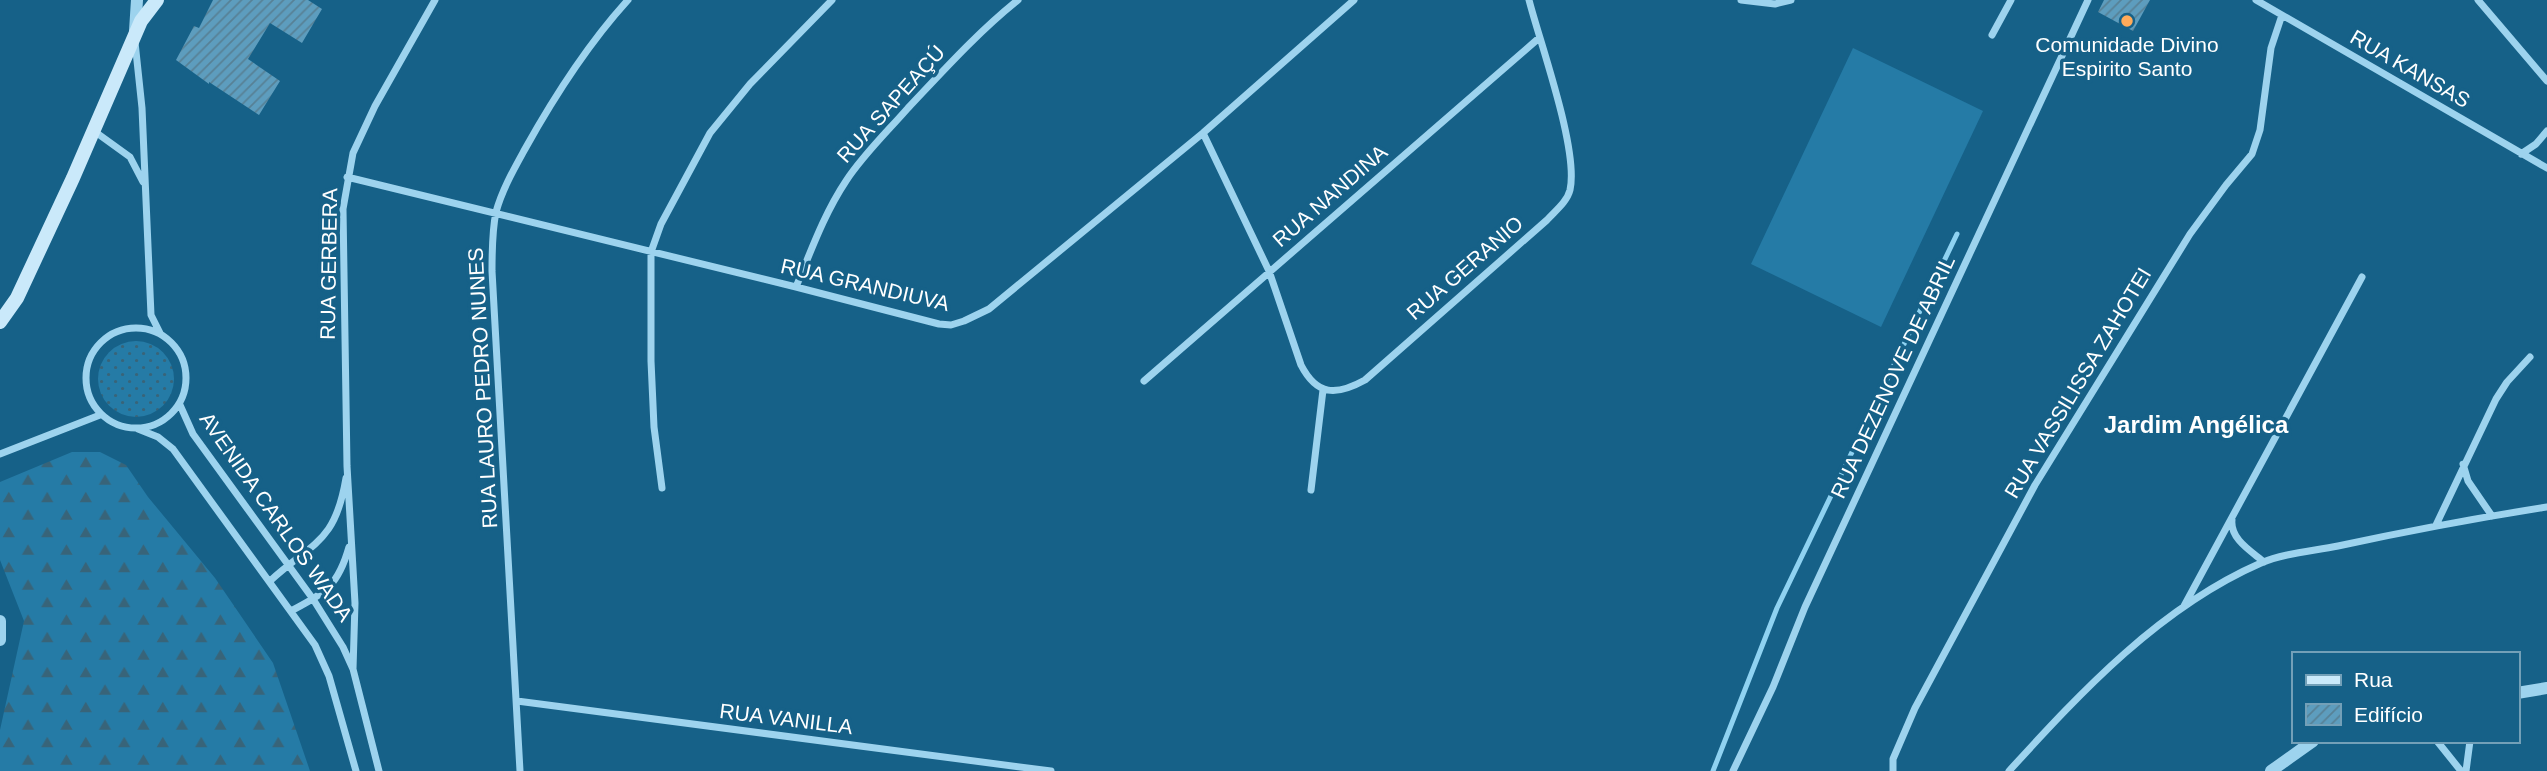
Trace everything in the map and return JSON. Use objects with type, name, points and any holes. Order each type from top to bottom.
[{"type":"main road","points":[[0,322],[17,298],[141,21],[157,0]]},
{"type":"street","points":[[137,0],[135,36],[142,108],[151,315],[160,333]]},
{"type":"street","name":"RUA GERBERA","points":[[353,669],[355,603],[350,541],[351,499],[347,467],[343,209],[353,153],[375,106],[435,0]]},
{"type":"street","name":"RUA LAURO PEDRO NUNES","points":[[520,771],[492,271],[496,213],[507,182],[538,125],[609,21],[628,0]]},
{"type":"street","points":[[662,488],[654,427],[651,252],[666,212],[710,132],[773,59],[832,0]]},
{"type":"street","name":"RUA SAPEAÇÚ","points":[[796,287],[825,217],[846,181],[923,92],[997,17],[1018,0]]},
{"type":"street","name":"RUA GRANDIUVA","points":[[347,177],[951,325],[989,309],[1203,133],[1354,0]]},
{"type":"street","name":"RUA GERANIO","points":[[1323,390],[1346,388],[1365,380],[1547,220],[1566,200],[1570,190],[1571,171],[1567,141],[1529,0]]},
{"type":"street","points":[[1741,0],[1775,4],[1791,0]]},
{"type":"street","points":[[1992,35],[2011,0]]},
{"type":"street","name":"RUA DEZENOVE DE ABRIL","points":[[1733,771],[1773,687],[1805,607],[2088,0]]},
{"type":"street","name":"RUA KANSAS","points":[[2256,0],[2547,168]]},
{"type":"street","points":[[2478,0],[2547,81]]},
{"type":"street","name":"RUA VASSILISSA ZAHOTEI","points":[[1893,771],[1893,759],[1915,708],[2035,485],[2169,265],[2226,185],[2252,154],[2260,130],[2271,48],[2282,15]]},
{"type":"street","name":"RUA NANDINA","points":[[1144,381],[1539,38]]},
{"type":"street","points":[[94,131],[130,157],[145,186]]},
{"type":"street","points":[[2521,153],[2536,144],[2547,131]]},
{"type":"street","points":[[1203,133],[1269,271],[1301,365],[1314,385],[1323,390],[1311,490]]},
{"type":"street","points":[[2183,606],[2362,277]]},
{"type":"street","points":[[129,328],[145,328],[160,333],[173,343],[182,357],[187,373],[186,389],[180,405],[162,422],[138,429],[111,423],[100,415],[86,386],[86,370],[91,355],[107,337],[129,328]]},
{"type":"street","points":[[2436,525],[2463,463],[2496,399],[2507,382],[2530,357]]},
{"type":"street","name":"AVENIDA CARLOS WADA","points":[[180,405],[193,434],[313,599],[343,647],[353,669],[379,771]]},
{"type":"street","points":[[0,454],[100,415]]},
{"type":"street","name":"AVENIDA CARLOS WADA","points":[[138,429],[158,437],[173,449],[270,581],[324,661],[356,771]]},
{"type":"street","points":[[2463,463],[2468,481],[2492,516]]},
{"type":"street","name":"RUA GERBERA","points":[[270,581],[318,542],[334,523],[347,467]]},
{"type":"street","points":[[2009,771],[2115,662],[2183,606],[2264,562],[2436,525],[2547,507]]},
{"type":"street","points":[[2233,514],[2231,526],[2236,536],[2264,562]]},
{"type":"street","name":"RUA GERBERA","points":[[291,611],[330,586],[341,571],[350,541]]},
{"type":"street","points":[[0,621],[0,640]]},
{"type":"street","points":[[2519,692],[2547,688]]},
{"type":"street","name":"RUA VANILLA","points":[[517,701],[1051,771]]},
{"type":"street","points":[[2272,771],[2310,743]]},
{"type":"street","points":[[2439,743],[2464,771]]},
{"type":"street","points":[[2464,771],[2470,743]]},
{"type":"green space","points":[[1853,48],[1983,111],[1881,327],[1751,264]]},
{"type":"green space","points":[[136,341],[150,344],[163,352],[171,365],[174,379],[171,393],[163,406],[150,414],[136,417],[122,414],[109,406],[101,393],[98,379],[101,365],[109,352],[122,344]]},
{"type":"green space","points":[[72,452],[100,452],[126,465],[148,497],[215,578],[273,663],[310,771],[0,771],[0,730],[24,621],[0,560],[0,482]]},
{"type":"building","points":[[213,0],[308,0],[322,9],[302,43],[270,23],[248,59],[280,81],[259,115],[176,60],[194,26],[199,28]]},
{"type":"building","name":"Comunidade Divino Espirito Santo","points":[[2104,0],[2150,0],[2133,31],[2098,12]]},
{"type":"waterway","points":[[1713,771],[1777,608],[1957,234]]},
{"type":"place","name":"Comunidade Divino Espirito Santo","points":[[2127,21]]},
{"type":"district","name":"Jardim Angélica","points":[[2196,425]]}]
